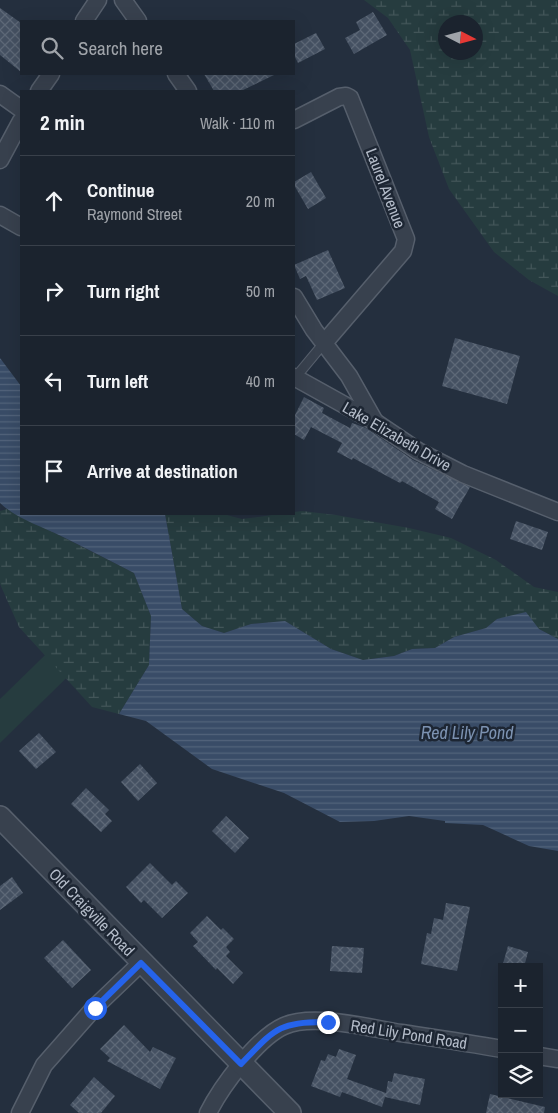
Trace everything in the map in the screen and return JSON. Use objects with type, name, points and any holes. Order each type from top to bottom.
[{"type":"street","points":[[85,20],[98,0]]},
{"type":"street","points":[[123,0],[137,20]]},
{"type":"street","points":[[40,90],[49,75]]},
{"type":"street","points":[[177,75],[187,90]]},
{"type":"street","points":[[0,94],[20,108]]},
{"type":"street","name":"Laurel Avenue","points":[[295,119],[339,97],[350,98],[406,239],[403,251],[319,337]]},
{"type":"street","points":[[0,160],[20,123]]},
{"type":"street","points":[[0,215],[20,226]]},
{"type":"street","points":[[295,299],[319,337],[349,376],[375,422]]},
{"type":"street","points":[[295,316],[319,337]]},
{"type":"street","name":"Lake Elizabeth Drive","points":[[295,378],[375,422],[418,452],[463,474],[558,512]]},
{"type":"street","name":"Old Craigville Road","points":[[0,817],[290,1113]]},
{"type":"street","points":[[20,1113],[44,1065],[95,1008],[141,963]]},
{"type":"street","name":"Red Lily Pond Road","points":[[208,1113],[217,1095],[241,1064],[275,1030],[286,1025],[305,1022],[343,1023],[498,1048]]},
{"type":"street","points":[[543,1057],[558,1059]]},
{"type":"lane","points":[[295,378],[319,337]]},
{"type":"green space","points":[[364,0],[558,0],[558,296],[529,280],[494,252],[449,189],[429,137],[410,50],[388,18]]},
{"type":"green space","points":[[7,509],[134,573],[151,616],[149,665],[119,714],[92,707],[19,627],[0,584],[0,511]]},
{"type":"green space","points":[[295,512],[336,515],[409,528],[451,538],[496,560],[534,587],[558,592],[558,639],[539,629],[497,619],[486,628],[454,637],[435,648],[412,649],[394,656],[363,660],[331,649],[285,621],[251,624],[224,633],[202,626],[182,609],[165,515],[227,515],[242,519],[272,515],[295,515]]},
{"type":"green space","points":[[122,580],[140,606],[0,743],[0,699]]},
{"type":"water","name":"Red Lily Pond","points":[[0,358],[20,385],[20,515],[165,515],[182,609],[202,626],[224,633],[251,624],[285,621],[331,649],[363,660],[394,656],[412,649],[435,648],[454,637],[486,628],[497,619],[526,612],[539,629],[558,639],[558,851],[529,846],[483,825],[445,823],[445,821],[409,816],[374,821],[340,822],[284,793],[212,769],[146,721],[119,714],[149,665],[151,616],[134,573],[21,518],[0,503]]},
{"type":"building","points":[[0,8],[20,22],[20,71],[0,55]]},
{"type":"building","points":[[373,12],[387,35],[354,54],[345,38],[360,30],[356,22]]},
{"type":"building","points":[[316,33],[325,49],[298,63],[295,57],[295,44]]},
{"type":"building","points":[[205,75],[274,75],[243,90],[213,90]]},
{"type":"building","points":[[311,172],[326,198],[308,209],[295,187],[295,181]]},
{"type":"building","points":[[328,250],[345,288],[317,300],[306,276],[300,279],[295,265]]},
{"type":"building","points":[[455,338],[520,356],[507,404],[442,386]]},
{"type":"building","points":[[304,397],[324,408],[322,413],[350,428],[352,423],[366,428],[413,460],[470,487],[452,519],[435,509],[439,502],[402,481],[400,483],[353,458],[352,460],[337,452],[342,443],[311,427],[304,440],[295,435],[295,415]]},
{"type":"building","points":[[516,521],[548,532],[542,550],[510,539]]},
{"type":"building","points":[[39,733],[56,752],[36,769],[19,751]]},
{"type":"building","points":[[140,764],[157,783],[138,801],[121,782]]},
{"type":"building","points":[[86,788],[109,810],[105,814],[112,821],[101,832],[71,804]]},
{"type":"building","points":[[226,816],[249,838],[235,853],[212,831]]},
{"type":"building","points":[[150,863],[172,885],[176,881],[188,893],[162,918],[144,900],[141,903],[126,887]]},
{"type":"building","points":[[12,877],[23,893],[0,910],[0,886]]},
{"type":"building","points":[[446,903],[470,907],[457,971],[421,964],[427,933],[431,934],[434,918],[443,920]]},
{"type":"building","points":[[207,916],[221,930],[223,928],[234,939],[226,947],[230,952],[226,956],[243,973],[233,984],[217,968],[216,970],[193,946],[198,942],[190,933]]},
{"type":"building","points":[[63,940],[91,970],[72,988],[44,958]]},
{"type":"building","points":[[332,946],[364,948],[362,973],[330,971]]},
{"type":"building","points":[[508,946],[528,952],[525,963],[503,963]]},
{"type":"building","points":[[124,1025],[150,1052],[153,1047],[176,1058],[160,1089],[107,1061],[110,1058],[100,1049]]},
{"type":"building","points":[[339,1049],[356,1055],[347,1079],[386,1093],[388,1081],[392,1082],[394,1073],[425,1079],[420,1105],[385,1097],[382,1107],[342,1092],[340,1097],[311,1086],[321,1060],[325,1061],[328,1054],[336,1057]]},
{"type":"building","points":[[94,1077],[115,1096],[101,1113],[79,1113],[70,1105]]},
{"type":"building","points":[[490,1094],[498,1096],[498,1098],[507,1098],[545,1107],[544,1113],[486,1113]]},
{"type":"route","points":[[95,1008],[141,963],[241,1064],[275,1030],[286,1025],[305,1022],[328,1022]]}]
